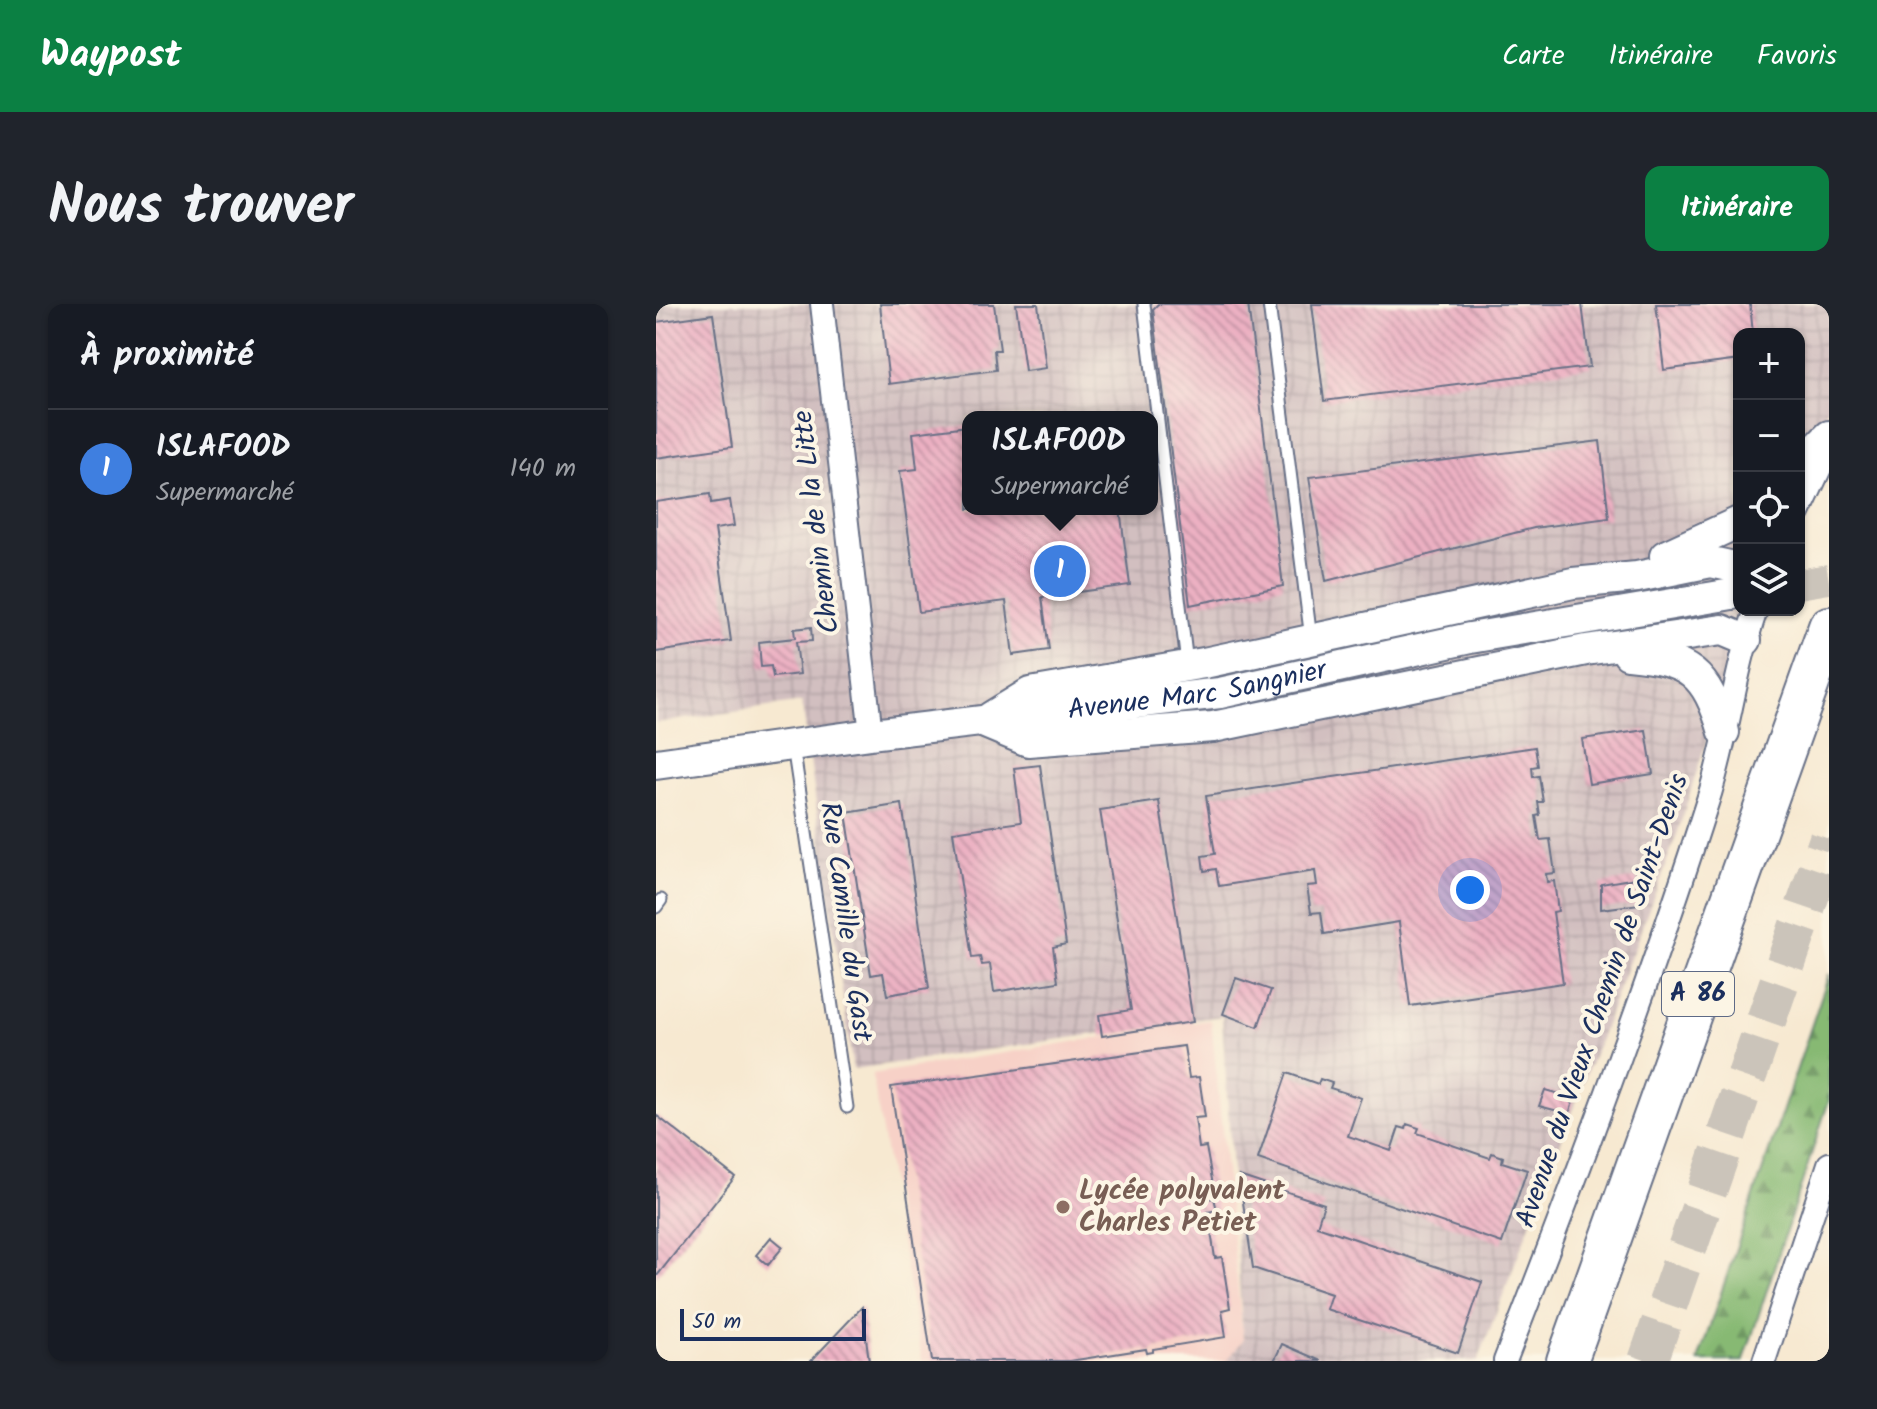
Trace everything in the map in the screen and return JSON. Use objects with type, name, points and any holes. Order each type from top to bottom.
[{"type":"highway","name":"A 86","points":[[1567,1361],[1829,627]]},
{"type":"main road","points":[[1805,460],[1829,436]]},
{"type":"main road","points":[[983,722],[1030,693],[1187,666],[1573,583],[1656,560],[1733,525]]},
{"type":"main road","points":[[1573,583],[1637,577],[1711,562],[1733,583]]},
{"type":"main road","name":"Avenue Marc Sangnier","points":[[656,764],[871,734],[1220,693],[1470,638],[1733,593]]},
{"type":"main road","points":[[983,722],[1028,741],[1213,727],[1586,650],[1722,630],[1746,640]]},
{"type":"main road","points":[[1586,650],[1669,658],[1683,664],[1706,685],[1724,732]]},
{"type":"street","name":"Chemin de la Litte","points":[[822,304],[871,734]]},
{"type":"street","points":[[1805,500],[1829,449]]},
{"type":"street","name":"Avenue du Vieux Chemin de Saint-Denis","points":[[1505,1361],[1669,920],[1709,798],[1746,640],[1744,616]]},
{"type":"street","points":[[1764,1361],[1829,1164]]},
{"type":"lane","points":[[1144,304],[1157,411]]},
{"type":"lane","points":[[1269,304],[1311,639]]},
{"type":"lane","points":[[1158,422],[1187,666]]},
{"type":"lane","name":"Rue Camille du Gast","points":[[793,745],[847,1107]]},
{"type":"shaded area","points":[[656,304],[1829,304],[1829,405],[1805,455],[1805,328],[1733,328],[1733,616],[1746,616],[1676,837],[1478,1361],[1226,1361],[1243,1340],[1222,1016],[853,1069],[802,702],[656,723]]},
{"type":"shaded area","name":"Lycée polyvalent Charles Petiet","points":[[1211,1020],[1243,1340],[1227,1361],[922,1361],[872,1074]]},
{"type":"green space","points":[[1829,974],[1829,1100],[1744,1361],[1698,1361]]},
{"type":"building","points":[[880,304],[994,304],[1000,350],[994,350],[996,370],[889,384]]},
{"type":"building","points":[[1016,304],[1038,304],[1046,368],[1025,371]]},
{"type":"building","points":[[1158,304],[1248,304],[1283,586],[1190,605],[1153,309]]},
{"type":"building","points":[[1312,304],[1582,304],[1590,367],[1324,401]]},
{"type":"building","points":[[1656,304],[1750,304],[1752,328],[1733,328],[1733,361],[1664,370]]},
{"type":"building","points":[[713,314],[732,447],[656,458],[656,322]]},
{"type":"building","points":[[962,427],[962,515],[1121,515],[1130,585],[1042,597],[1049,650],[1013,655],[1006,601],[919,612],[900,471],[917,469],[913,433]]},
{"type":"building","points":[[1600,441],[1609,518],[1534,528],[1326,581],[1309,477]]},
{"type":"building","points":[[710,494],[711,503],[730,500],[734,526],[715,529],[731,641],[656,652],[656,502]]},
{"type":"building","points":[[811,627],[812,641],[796,642],[800,674],[773,677],[771,666],[761,667],[759,642],[795,638],[794,629]]},
{"type":"building","points":[[1646,730],[1653,774],[1589,784],[1582,739]]},
{"type":"building","points":[[1535,747],[1538,766],[1532,767],[1533,777],[1539,776],[1543,802],[1538,802],[1540,815],[1536,816],[1540,840],[1550,839],[1555,873],[1546,874],[1547,882],[1554,881],[1558,911],[1553,912],[1563,983],[1410,1006],[1399,922],[1324,934],[1321,912],[1311,913],[1307,886],[1317,885],[1315,871],[1219,886],[1216,869],[1204,871],[1202,856],[1215,854],[1206,796]]},
{"type":"building","points":[[1040,765],[1066,944],[1053,947],[1058,982],[994,992],[990,964],[982,965],[980,957],[972,958],[953,832],[1021,822],[1014,768]]},
{"type":"building","points":[[1159,801],[1193,1022],[1102,1036],[1099,1015],[1131,1010],[1100,810]]},
{"type":"building","points":[[902,804],[929,988],[887,995],[883,973],[871,975],[846,813]]},
{"type":"building","points":[[1636,878],[1640,904],[1601,909],[1601,884]]},
{"type":"building","points":[[1236,978],[1271,990],[1258,1027],[1223,1014]]},
{"type":"building","name":"Lycée polyvalent Charles Petiet","points":[[1184,1046],[1189,1078],[1199,1077],[1205,1117],[1195,1118],[1199,1148],[1206,1147],[1213,1185],[1205,1185],[1206,1199],[1214,1198],[1217,1210],[1208,1212],[1215,1258],[1222,1257],[1230,1308],[1222,1310],[1226,1337],[1153,1349],[1153,1352],[1147,1353],[1146,1349],[1070,1361],[932,1361],[891,1087]]},
{"type":"building","points":[[1287,1073],[1318,1084],[1320,1079],[1332,1083],[1330,1088],[1361,1098],[1348,1136],[1391,1151],[1399,1127],[1406,1129],[1407,1124],[1419,1128],[1417,1133],[1490,1158],[1492,1153],[1503,1157],[1502,1162],[1527,1170],[1502,1243],[1258,1159]]},
{"type":"building","points":[[1545,1090],[1574,1098],[1567,1121],[1566,1113],[1539,1106]]},
{"type":"building","points":[[656,1115],[735,1177],[656,1277]]},
{"type":"building","points":[[1239,1176],[1324,1204],[1317,1226],[1482,1282],[1458,1353],[1326,1309],[1331,1294],[1253,1268]]},
{"type":"building","points":[[771,1237],[783,1247],[768,1265],[756,1255]]},
{"type":"building","points":[[862,1307],[869,1361],[811,1361]]},
{"type":"building","points":[[1282,1344],[1321,1361],[1274,1361]]},
{"type":"tunnel","points":[[1805,583],[1829,579]]},
{"type":"tunnel","points":[[1648,1361],[1829,839]]},
{"type":"place","name":"ISLAFOOD","points":[[1060,571]]},
{"type":"place","name":"Lycée polyvalent Charles Petiet","points":[[1063,1207]]}]
